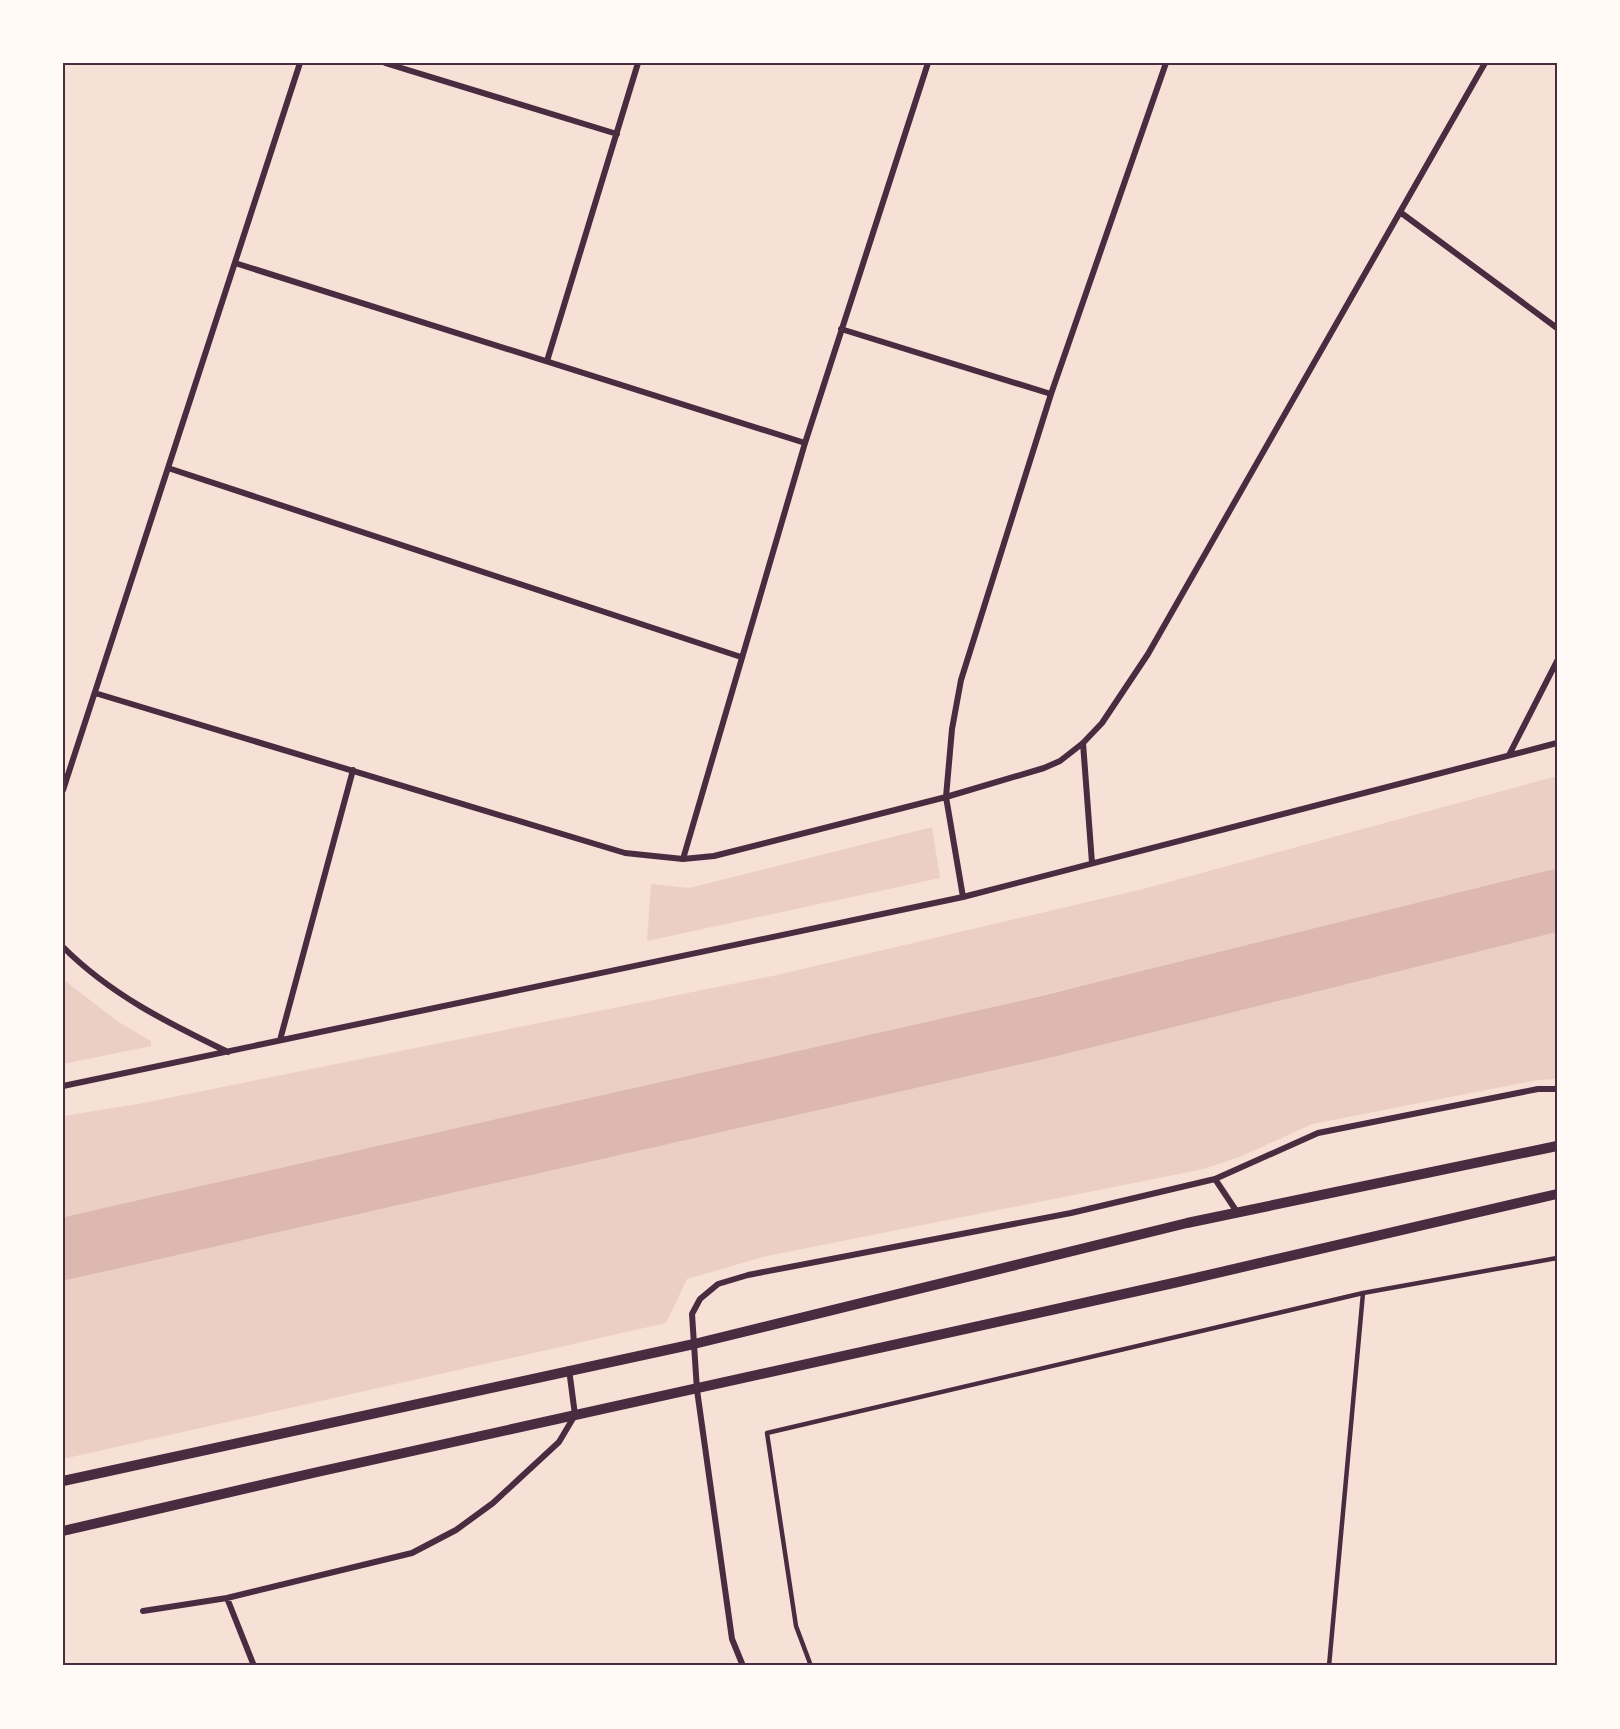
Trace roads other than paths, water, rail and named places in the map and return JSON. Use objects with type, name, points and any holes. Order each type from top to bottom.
[{"type":"street","points":[[63,790],[300,63]]},
{"type":"street","points":[[385,63],[617,134]]},
{"type":"street","points":[[547,361],[638,63]]},
{"type":"street","points":[[683,859],[805,443],[928,63]]},
{"type":"street","points":[[963,897],[946,797],[952,729],[961,680],[1051,394],[1166,63]]},
{"type":"street","points":[[95,693],[625,853],[683,859],[714,856],[781,841],[946,797],[1044,768],[1060,761],[1083,743],[1102,723],[1148,654],[1485,63]]},
{"type":"street","points":[[1400,212],[1557,328]]},
{"type":"street","points":[[235,263],[805,443]]},
{"type":"street","points":[[841,329],[1051,394]]},
{"type":"street","points":[[168,468],[741,657]]},
{"type":"street","points":[[1509,755],[1557,661]]},
{"type":"street","points":[[1083,743],[1085,799],[1092,863]]},
{"type":"street","points":[[63,1086],[963,897],[1557,743]]},
{"type":"street","points":[[280,1040],[353,770]]},
{"type":"street","points":[[63,947],[109,988],[153,1016],[229,1052]]},
{"type":"street","points":[[743,1666],[730,1631],[697,1390],[692,1314],[700,1299],[718,1284],[748,1275],[1071,1213],[1215,1179],[1317,1133],[1538,1089],[1557,1089]]},
{"type":"street","points":[[63,1481],[569,1369],[694,1344],[1237,1212],[1557,1146]]},
{"type":"street","points":[[1215,1179],[1237,1212]]},
{"type":"street","points":[[63,1531],[575,1415],[697,1390],[1557,1194]]},
{"type":"street","points":[[143,1611],[227,1598],[412,1553],[456,1530],[493,1503],[559,1442],[575,1415],[569,1369]]},
{"type":"street","points":[[227,1598],[254,1666]]},
{"type":"lane","points":[[811,1666],[796,1626],[767,1433],[1363,1293],[1557,1258]]},
{"type":"lane","points":[[1329,1666],[1363,1293]]},
{"type":"waterway","points":[[63,1249],[1049,1026],[1557,900]]}]
